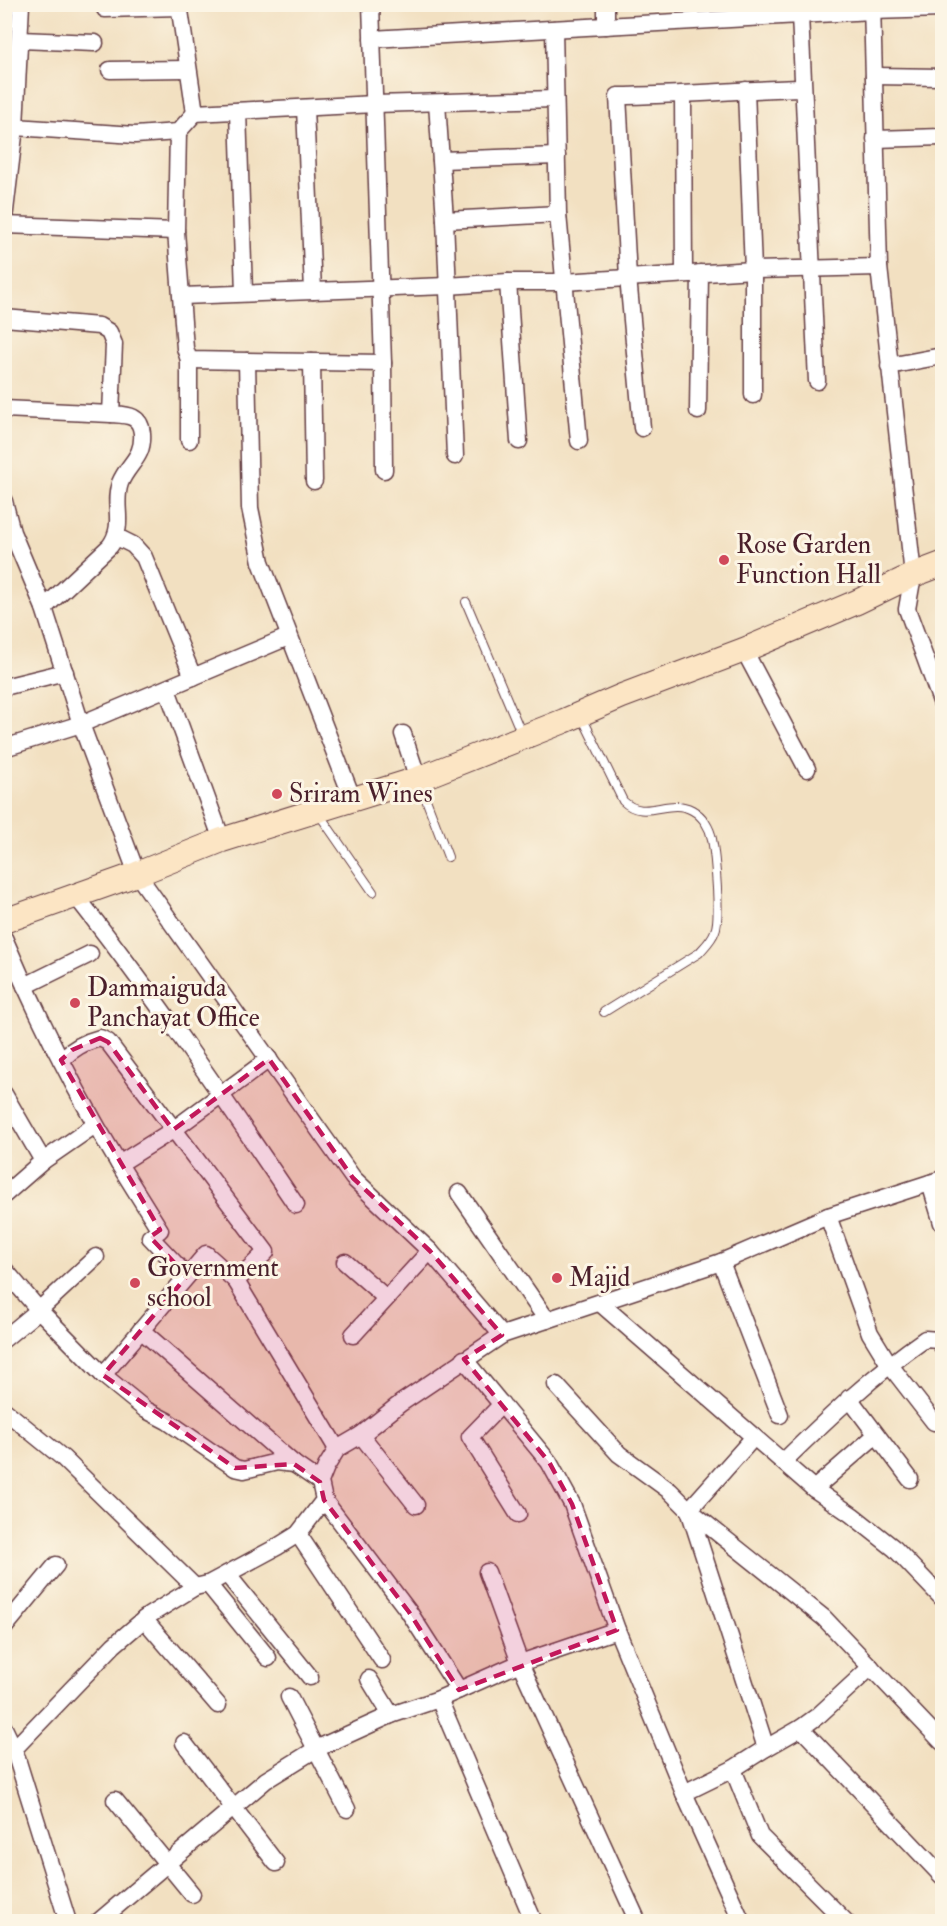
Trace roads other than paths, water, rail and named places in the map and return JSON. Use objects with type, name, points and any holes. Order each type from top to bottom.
[{"type":"street","points":[[4,219],[15,127],[21,4]]},
{"type":"street","points":[[371,4],[381,289],[384,470]]},
{"type":"street","points":[[606,4],[606,26]]},
{"type":"street","points":[[678,4],[678,22]]},
{"type":"street","points":[[105,9],[179,6],[195,113]]},
{"type":"street","points":[[372,39],[800,15],[872,8],[942,9]]},
{"type":"street","points":[[872,8],[879,267],[913,575],[907,609],[942,704]]},
{"type":"street","points":[[800,15],[817,381]]},
{"type":"street","points":[[554,29],[558,214],[579,441]]},
{"type":"street","points":[[20,40],[95,43]]},
{"type":"street","points":[[110,69],[188,69]]},
{"type":"street","points":[[874,76],[942,77]]},
{"type":"street","points":[[642,428],[628,277],[618,96],[802,88]]},
{"type":"street","points":[[747,90],[753,270],[753,395]]},
{"type":"street","points":[[682,95],[698,411]]},
{"type":"street","points":[[189,441],[189,360],[185,348],[176,231],[178,132],[195,113],[375,104],[555,99]]},
{"type":"street","points":[[437,103],[445,220],[455,456]]},
{"type":"street","points":[[305,108],[313,291]]},
{"type":"street","points":[[238,111],[244,293]]},
{"type":"street","points":[[15,127],[135,135],[178,132]]},
{"type":"street","points":[[875,139],[942,137]]},
{"type":"street","points":[[441,160],[557,156]]},
{"type":"street","points":[[445,220],[558,214]]},
{"type":"street","points":[[4,225],[176,231]]},
{"type":"street","points":[[182,296],[508,282],[564,282],[753,270],[879,267]]},
{"type":"street","points":[[508,282],[519,441]]},
{"type":"street","points":[[4,318],[99,326],[109,332],[114,344],[111,414]]},
{"type":"street","points":[[889,366],[942,356]]},
{"type":"street","points":[[189,360],[383,363]]},
{"type":"street","points":[[247,361],[250,508],[261,562],[288,637],[353,800]]},
{"type":"street","points":[[312,362],[314,481]]},
{"type":"street","points":[[4,409],[132,416],[141,426],[143,443],[141,453],[120,483],[117,537],[44,608]]},
{"type":"street","points":[[4,501],[12,532],[44,608],[81,724],[137,874],[353,1178],[430,1251],[502,1335]]},
{"type":"street","points":[[117,537],[133,545],[144,557],[193,677]]},
{"type":"street","points":[[4,921],[137,874],[222,840],[418,779],[622,696],[744,650],[942,564]]},
{"type":"street","points":[[4,748],[81,724],[288,637]]},
{"type":"street","points":[[744,650],[807,769]]},
{"type":"street","points":[[4,687],[65,672]]},
{"type":"street","points":[[167,688],[222,840]]},
{"type":"street","points":[[403,734],[418,779]]},
{"type":"street","points":[[75,895],[112,942],[296,1205]]},
{"type":"street","points":[[4,938],[61,1060],[95,1125],[160,1230],[150,1237],[187,1276]]},
{"type":"street","points":[[25,986],[90,954]]},
{"type":"street","points":[[61,1060],[86,1042],[100,1038],[108,1042],[266,1252],[236,1281]]},
{"type":"street","points":[[119,1164],[173,1130],[269,1059]]},
{"type":"street","points":[[5,1095],[43,1161]]},
{"type":"street","points":[[4,1195],[43,1161],[95,1125]]},
{"type":"street","points":[[459,1690],[409,1612],[324,1500],[320,1482],[337,1449],[361,1435],[401,1403],[502,1335],[721,1262],[828,1216],[936,1181],[942,1223]]},
{"type":"street","points":[[459,1193],[547,1320]]},
{"type":"street","points":[[828,1216],[870,1333],[889,1364],[934,1422]]},
{"type":"street","points":[[353,1335],[430,1251]]},
{"type":"street","points":[[103,1375],[206,1254],[236,1281],[337,1449]]},
{"type":"street","points":[[4,1338],[39,1310],[96,1257]]},
{"type":"street","points":[[345,1262],[386,1298]]},
{"type":"street","points":[[721,1262],[780,1415]]},
{"type":"street","points":[[4,1269],[39,1310],[103,1375],[146,1410],[167,1421],[235,1468],[244,1470],[278,1462],[294,1464]]},
{"type":"street","points":[[600,1303],[814,1488],[895,1549],[942,1598]]},
{"type":"street","points":[[141,1330],[294,1464],[320,1482]]},
{"type":"street","points":[[784,1461],[849,1398],[889,1364],[925,1339],[938,1340],[942,1346]]},
{"type":"street","points":[[464,1359],[549,1462],[572,1504],[617,1630],[684,1793],[742,1922]]},
{"type":"street","points":[[556,1385],[619,1454],[670,1491],[689,1510],[824,1618],[942,1742]]},
{"type":"street","points":[[849,1398],[910,1479]]},
{"type":"street","points":[[502,1404],[470,1437],[518,1514]]},
{"type":"street","points":[[4,1410],[63,1458],[201,1586],[268,1658]]},
{"type":"street","points":[[361,1435],[416,1505]]},
{"type":"street","points":[[814,1488],[876,1435]]},
{"type":"street","points":[[689,1510],[754,1437]]},
{"type":"street","points":[[9,1751],[114,1645],[144,1619],[298,1534],[324,1500]]},
{"type":"street","points":[[689,1510],[766,1748]]},
{"type":"street","points":[[298,1534],[382,1660]]},
{"type":"street","points":[[4,1628],[56,1565]]},
{"type":"street","points":[[487,1572],[520,1663],[638,1922]]},
{"type":"street","points":[[227,1574],[310,1677]]},
{"type":"street","points":[[144,1619],[218,1705]]},
{"type":"street","points":[[98,1922],[266,1780],[316,1749],[391,1715],[439,1699],[520,1663],[617,1630]]},
{"type":"street","points":[[684,1793],[733,1769],[801,1728],[819,1715],[871,1667]]},
{"type":"street","points":[[369,1679],[391,1715]]},
{"type":"street","points":[[289,1697],[347,1809]]},
{"type":"street","points":[[439,1699],[534,1922]]},
{"type":"street","points":[[4,1728],[9,1751],[68,1922]]},
{"type":"street","points":[[801,1728],[942,1876]]},
{"type":"street","points":[[184,1743],[276,1863]]},
{"type":"street","points":[[733,1769],[760,1836],[846,1922]]},
{"type":"street","points":[[115,1800],[192,1894]]},
{"type":"lane","points":[[466,602],[524,737]]},
{"type":"lane","points":[[581,714],[623,801],[640,811],[679,806],[694,810],[707,823],[712,839],[718,916],[716,930],[699,953],[604,1012]]},
{"type":"lane","points":[[418,779],[448,856]]},
{"type":"lane","points":[[317,811],[373,892]]},
{"type":"place","name":"Rose Garden Function Hall","points":[[724,560]]},
{"type":"place","name":"Sriram Wines","points":[[277,794]]},
{"type":"place","name":"Dammaiguda Panchayat Office","points":[[75,1003]]},
{"type":"place","name":"Majid","points":[[557,1278]]},
{"type":"place","name":"Government school","points":[[135,1283]]}]
